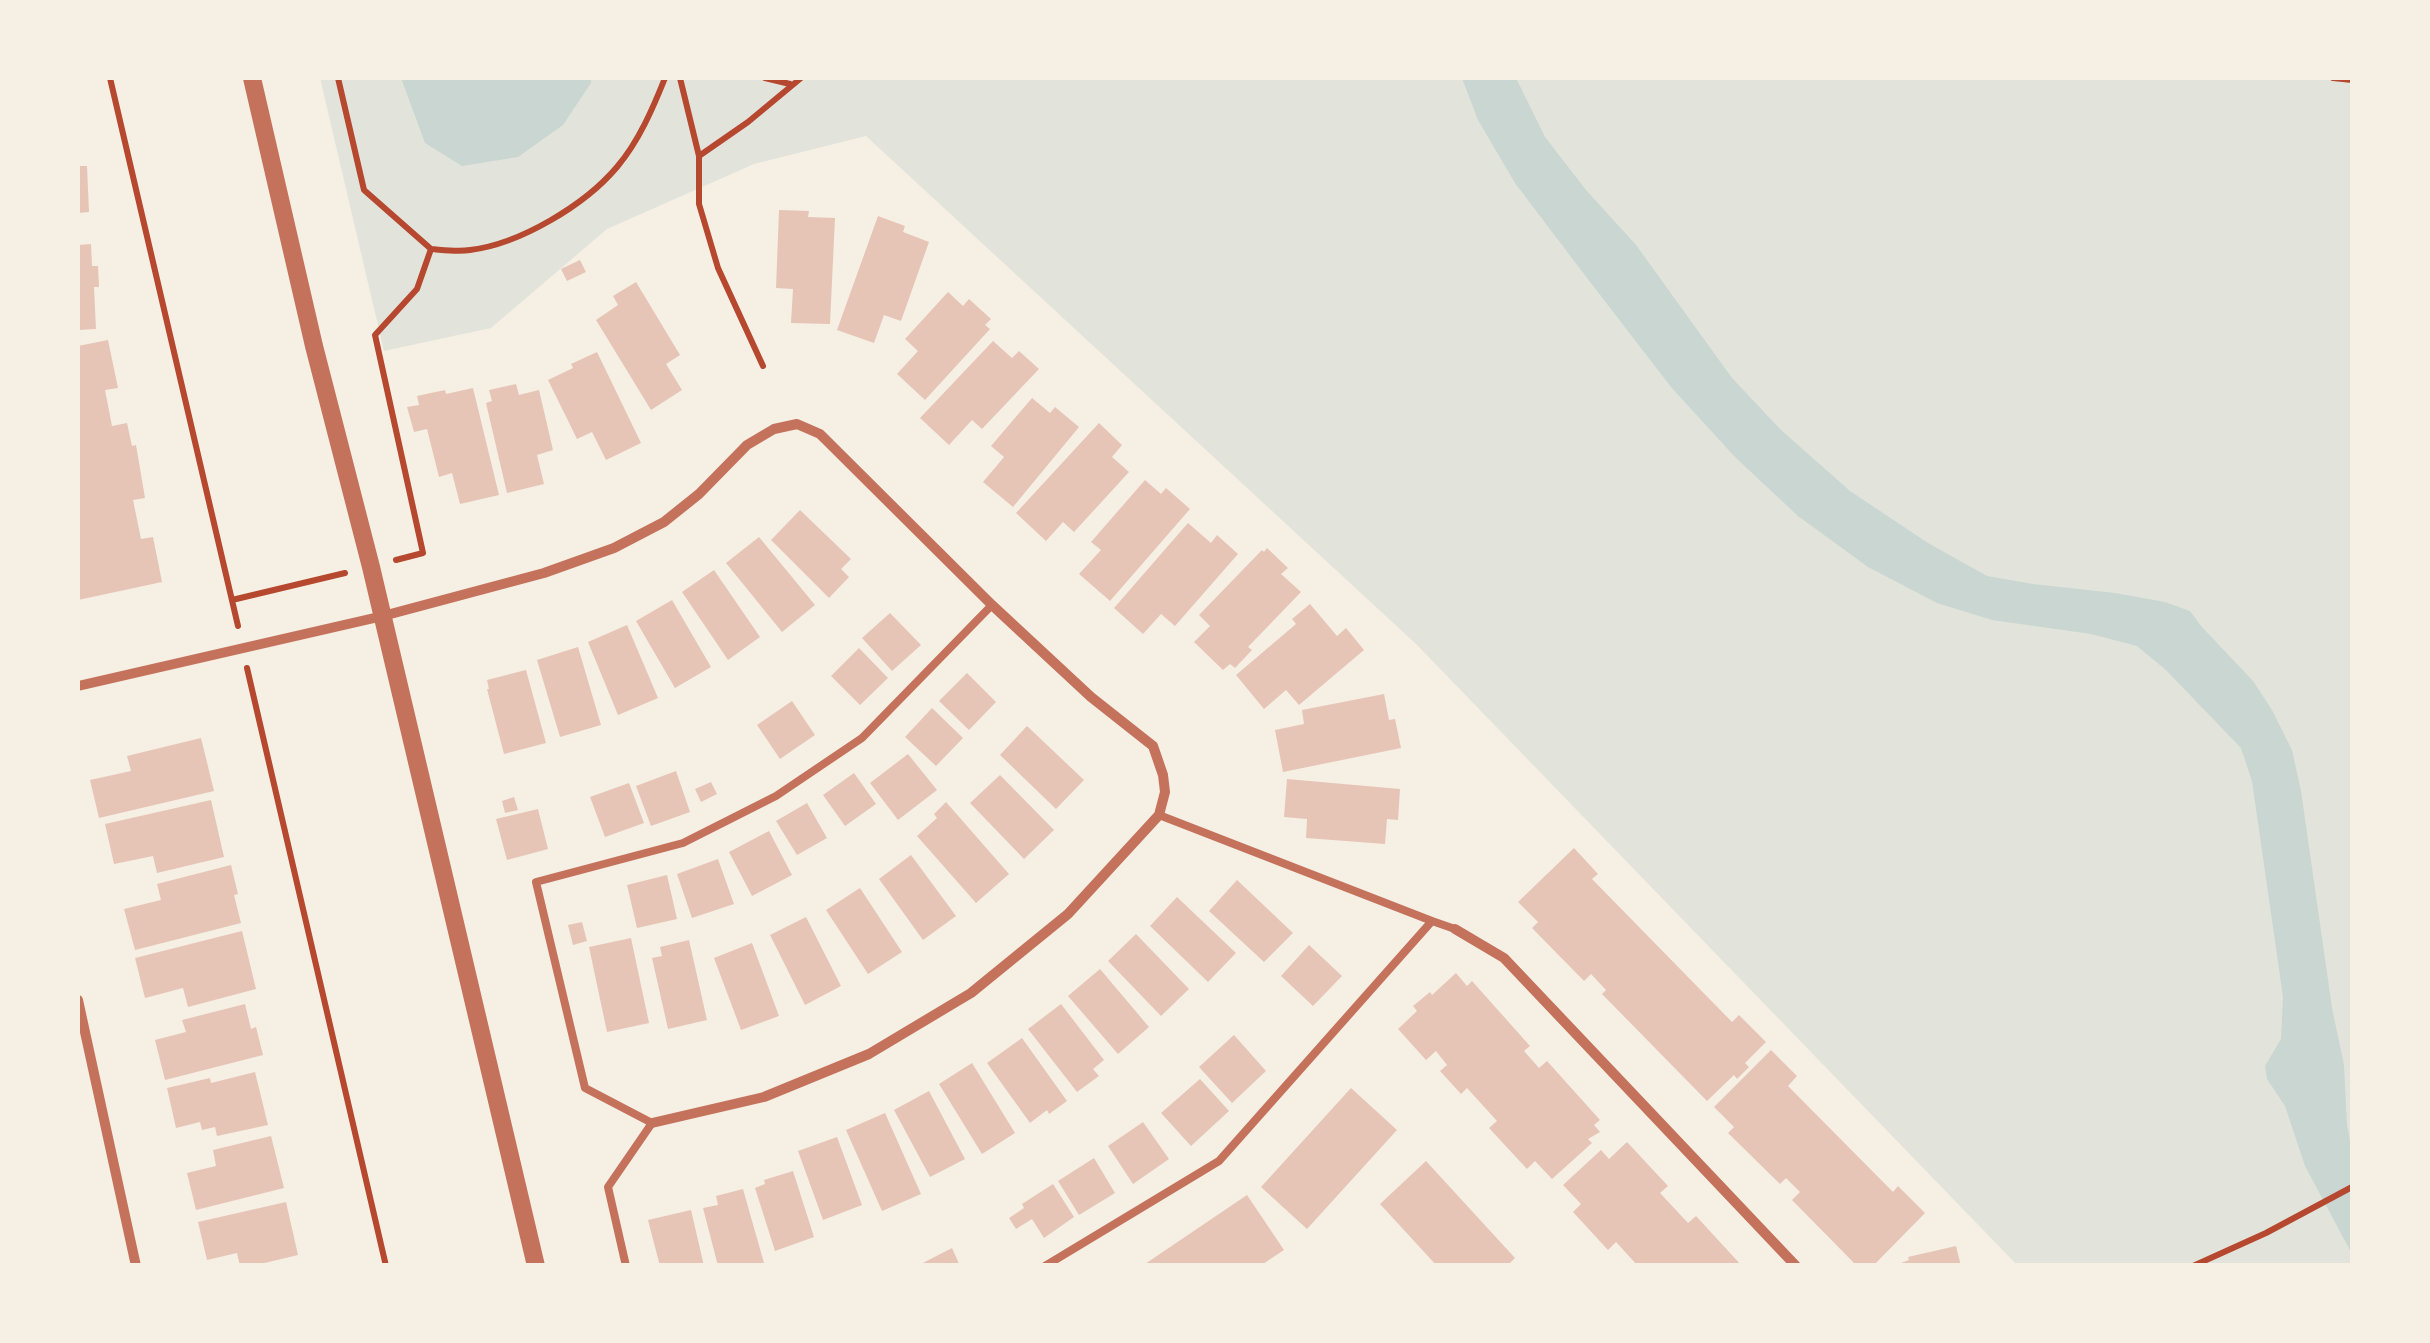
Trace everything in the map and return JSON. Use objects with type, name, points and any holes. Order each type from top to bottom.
[{"type":"street","points":[[252,78],[536,1266]]},
{"type":"street","points":[[78,686],[383,616],[544,574],[614,548],[664,522],[699,494],[747,445],[774,429],[797,424],[820,434],[1091,698],[1153,746],[1165,792],[1158,815],[1068,914],[971,993],[869,1054],[764,1097],[652,1123]]},
{"type":"street","points":[[1455,929],[1504,958],[1796,1266]]},
{"type":"street","points":[[78,1000],[136,1266]]},
{"type":"lane","points":[[626,1266],[608,1187],[652,1123],[585,1088],[536,882],[683,843],[776,796],[862,738],[992,605]]},
{"type":"lane","points":[[1158,815],[1455,929]]},
{"type":"lane","points":[[1045,1266],[1219,1161],[1432,920]]},
{"type":"lane","points":[[78,1062],[90,1059]]},
{"type":"path","points":[[110,78],[386,1266]]},
{"type":"path","points":[[338,78],[364,190],[431,249],[470,250],[512,238],[566,213],[617,166],[652,112],[666,78]]},
{"type":"path","points":[[680,78],[699,156],[699,204],[718,268],[763,366]]},
{"type":"path","points":[[764,78],[791,84]]},
{"type":"path","points":[[699,156],[801,78]]},
{"type":"path","points":[[2333,78],[2352,80]]},
{"type":"path","points":[[423,554],[375,335],[416,289],[431,249]]},
{"type":"path","points":[[232,600],[302,584]]},
{"type":"path","points":[[2193,1266],[2352,1187]]},
{"type":"shaded area","points":[[320,78],[2352,78],[2352,1265],[2017,1265],[1416,644],[866,136],[754,164],[607,229],[491,328],[384,351]]},
{"type":"shaded area","points":[[401,78],[591,78],[591,83],[563,125],[518,157],[462,166],[425,143]]},
{"type":"shaded area","points":[[1462,78],[1516,78],[1545,137],[1636,245],[1732,378],[1781,430],[1850,491],[1928,543],[1987,576],[2115,593],[2190,611],[2253,681],[2292,750],[2301,791],[2332,1008],[2344,1065],[2352,1151],[2352,1254],[2305,1166],[2285,1106],[2267,1079],[2265,1066],[2281,1039],[2283,997],[2252,781],[2241,748],[2166,670],[2137,646],[2091,634],[1992,620],[1937,603],[1868,567],[1798,516],[1735,457],[1671,387],[1584,274],[1515,183],[1478,120]]},
{"type":"building","points":[[78,166],[87,166],[89,212],[78,213]]},
{"type":"building","points":[[779,210],[809,211],[808,217],[835,218],[830,324],[791,323],[793,289],[776,288]]},
{"type":"building","points":[[878,216],[905,226],[903,232],[929,242],[901,321],[884,315],[874,343],[837,330]]},
{"type":"building","points":[[91,244],[92,266],[98,266],[99,287],[94,287],[96,329],[78,330],[78,245]]},
{"type":"building","points":[[580,260],[586,272],[567,281],[561,269]]},
{"type":"building","points":[[636,282],[680,355],[666,364],[682,390],[651,410],[596,320],[618,305],[613,296]]},
{"type":"building","points":[[948,292],[963,306],[969,299],[991,319],[985,325],[990,329],[925,400],[897,374],[918,351],[905,339]]},
{"type":"building","points":[[108,340],[118,388],[105,390],[112,426],[127,423],[132,446],[136,445],[145,498],[133,500],[141,539],[153,537],[162,582],[78,600],[78,346]]},
{"type":"building","points":[[993,341],[1012,358],[1019,351],[1039,369],[982,429],[972,420],[949,445],[920,418]]},
{"type":"building","points":[[597,352],[641,443],[606,460],[592,432],[577,439],[548,380]]},
{"type":"building","points":[[516,384],[519,395],[539,390],[553,450],[537,455],[544,484],[507,493],[486,403],[492,401],[489,390]]},
{"type":"building","points":[[473,388],[499,495],[460,504],[452,473],[439,477],[427,429],[414,432],[407,407],[419,405],[417,396]]},
{"type":"building","points":[[1032,398],[1050,413],[1055,407],[1079,427],[1013,507],[983,482],[1004,457],[991,446]]},
{"type":"building","points":[[1099,423],[1122,445],[1112,457],[1129,472],[1074,532],[1063,522],[1046,541],[1016,513]]},
{"type":"building","points":[[1145,480],[1161,494],[1166,488],[1190,509],[1110,601],[1079,574],[1101,550],[1091,542]]},
{"type":"building","points":[[800,510],[851,559],[841,569],[849,577],[829,598],[771,540]]},
{"type":"building","points":[[1188,523],[1211,543],[1217,535],[1238,554],[1175,626],[1161,614],[1143,634],[1114,608]]},
{"type":"building","points":[[759,537],[815,605],[782,632],[726,563]]},
{"type":"building","points":[[1267,548],[1288,568],[1281,574],[1301,592],[1248,647],[1252,650],[1235,668],[1230,664],[1223,670],[1194,642],[1210,626],[1199,615]]},
{"type":"building","points":[[714,570],[760,637],[728,660],[682,592]]},
{"type":"building","points":[[672,600],[711,667],[675,688],[636,621]]},
{"type":"building","points":[[1310,604],[1337,636],[1346,628],[1364,650],[1299,705],[1286,690],[1264,709],[1236,675],[1296,624],[1292,619]]},
{"type":"building","points":[[890,613],[921,645],[892,671],[862,638]]},
{"type":"building","points":[[627,625],[658,698],[618,715],[588,642]]},
{"type":"building","points":[[578,647],[601,725],[560,737],[537,660]]},
{"type":"building","points":[[859,648],[888,678],[860,705],[831,676]]},
{"type":"building","points":[[526,670],[546,743],[504,754],[487,680]]},
{"type":"building","points":[[967,673],[996,702],[969,730],[939,701]]},
{"type":"building","points":[[1384,694],[1389,720],[1395,719],[1401,748],[1283,772],[1275,730],[1304,724],[1302,710]]},
{"type":"building","points":[[792,701],[815,735],[780,759],[757,725]]},
{"type":"building","points":[[932,708],[963,738],[936,766],[905,737]]},
{"type":"building","points":[[1027,726],[1084,780],[1056,809],[1000,755]]},
{"type":"building","points":[[201,738],[214,791],[99,818],[90,780],[131,771],[127,756]]},
{"type":"building","points":[[908,754],[937,790],[898,820],[870,783]]},
{"type":"building","points":[[676,771],[690,812],[651,826],[636,786]]},
{"type":"building","points":[[854,773],[876,804],[845,826],[823,795]]},
{"type":"building","points":[[1000,775],[1054,830],[1024,859],[970,803]]},
{"type":"building","points":[[1287,779],[1400,789],[1398,820],[1387,819],[1385,844],[1306,838],[1307,819],[1284,817]]},
{"type":"building","points":[[711,782],[717,794],[701,802],[695,789]]},
{"type":"building","points":[[629,783],[644,823],[605,837],[590,797]]},
{"type":"building","points":[[514,797],[518,810],[505,813],[502,801]]},
{"type":"building","points":[[211,800],[224,857],[157,873],[153,856],[114,864],[105,824]]},
{"type":"building","points":[[946,802],[1009,874],[976,903],[917,836],[937,818],[934,814]]},
{"type":"building","points":[[807,803],[827,838],[797,855],[776,821]]},
{"type":"building","points":[[538,809],[548,849],[507,860],[496,819]]},
{"type":"building","points":[[769,831],[792,875],[752,896],[729,852]]},
{"type":"building","points":[[1574,848],[1598,874],[1592,879],[1732,1022],[1739,1015],[1766,1042],[1745,1063],[1749,1067],[1737,1079],[1734,1075],[1707,1101],[1602,994],[1606,990],[1591,974],[1584,981],[1532,928],[1538,922],[1518,902]]},
{"type":"building","points":[[911,855],[956,916],[923,940],[879,879]]},
{"type":"building","points":[[718,859],[734,904],[692,918],[677,874]]},
{"type":"building","points":[[231,865],[241,923],[135,950],[124,909],[161,900],[157,884]]},
{"type":"building","points":[[667,875],[677,919],[637,928],[627,885]]},
{"type":"building","points":[[1237,880],[1293,933],[1264,962],[1209,911]]},
{"type":"building","points":[[860,888],[902,952],[868,974],[826,910]]},
{"type":"building","points":[[1177,897],[1236,953],[1208,982],[1150,926]]},
{"type":"building","points":[[806,917],[841,986],[805,1005],[770,935]]},
{"type":"building","points":[[582,922],[587,941],[573,945],[568,925]]},
{"type":"building","points":[[242,931],[256,989],[188,1007],[183,988],[145,998],[135,958]]},
{"type":"building","points":[[1136,934],[1189,989],[1161,1016],[1108,961]]},
{"type":"building","points":[[631,938],[649,1023],[607,1032],[589,947]]},
{"type":"building","points":[[689,940],[707,1020],[668,1029],[652,958],[662,956],[660,947]]},
{"type":"building","points":[[752,943],[779,1016],[741,1030],[714,958]]},
{"type":"building","points":[[1309,945],[1342,976],[1313,1006],[1281,976]]},
{"type":"building","points":[[1100,969],[1149,1027],[1118,1054],[1068,996]]},
{"type":"building","points":[[1456,973],[1467,986],[1472,981],[1530,1046],[1524,1051],[1539,1068],[1547,1061],[1600,1120],[1594,1125],[1600,1132],[1588,1139],[1592,1143],[1552,1179],[1535,1161],[1527,1169],[1489,1128],[1497,1121],[1467,1088],[1461,1094],[1440,1071],[1447,1065],[1436,1051],[1426,1060],[1398,1029],[1417,1011],[1413,1006]]},
{"type":"building","points":[[245,1004],[263,1055],[165,1080],[155,1040],[186,1032],[182,1020]]},
{"type":"building","points":[[1061,1004],[1104,1060],[1093,1069],[1099,1076],[1077,1092],[1028,1029]]},
{"type":"building","points":[[1234,1035],[1266,1071],[1232,1103],[1199,1067]]},
{"type":"building","points":[[1022,1038],[1067,1101],[1030,1123],[987,1063]]},
{"type":"building","points":[[1771,1050],[1797,1076],[1788,1086],[1893,1192],[1898,1186],[1925,1213],[1873,1266],[1857,1266],[1792,1200],[1800,1192],[1786,1178],[1780,1184],[1728,1133],[1734,1127],[1714,1107]]},
{"type":"building","points":[[972,1063],[1015,1133],[982,1154],[939,1084]]},
{"type":"building","points":[[255,1072],[268,1125],[217,1136],[215,1127],[202,1130],[200,1122],[176,1128],[167,1088]]},
{"type":"building","points":[[1200,1079],[1229,1111],[1191,1146],[1161,1113]]},
{"type":"building","points":[[1351,1088],[1397,1130],[1307,1229],[1261,1187]]},
{"type":"building","points":[[929,1091],[965,1159],[930,1177],[894,1110]]},
{"type":"building","points":[[885,1113],[921,1194],[882,1211],[846,1130]]},
{"type":"building","points":[[1143,1122],[1169,1159],[1133,1184],[1108,1146]]},
{"type":"building","points":[[271,1136],[284,1188],[196,1210],[187,1173],[216,1166],[213,1150]]},
{"type":"building","points":[[837,1137],[862,1205],[823,1220],[798,1151]]},
{"type":"building","points":[[1627,1142],[1668,1186],[1660,1193],[1688,1223],[1696,1216],[1742,1266],[1638,1266],[1616,1242],[1608,1250],[1573,1212],[1581,1204],[1563,1185],[1601,1150],[1609,1159]]},
{"type":"building","points":[[1094,1158],[1115,1193],[1079,1215],[1058,1181]]},
{"type":"building","points":[[1426,1161],[1515,1258],[1507,1266],[1437,1266],[1380,1204]]},
{"type":"building","points":[[793,1171],[814,1237],[775,1251],[755,1188],[765,1184],[764,1180]]},
{"type":"building","points":[[1053,1184],[1074,1217],[1044,1238],[1032,1219],[1016,1229],[1009,1218],[1024,1208],[1022,1204]]},
{"type":"building","points":[[743,1189],[764,1263],[718,1266],[703,1208],[718,1205],[716,1196]]},
{"type":"building","points":[[1247,1195],[1284,1250],[1260,1266],[1142,1266]]},
{"type":"building","points":[[286,1202],[298,1255],[252,1266],[240,1266],[237,1253],[207,1260],[198,1222]]},
{"type":"building","points":[[691,1210],[704,1266],[660,1266],[648,1220]]},
{"type":"building","points":[[1956,1246],[1961,1266],[1893,1266],[1909,1260],[1908,1257]]},
{"type":"building","points":[[952,1248],[960,1266],[917,1266]]}]
